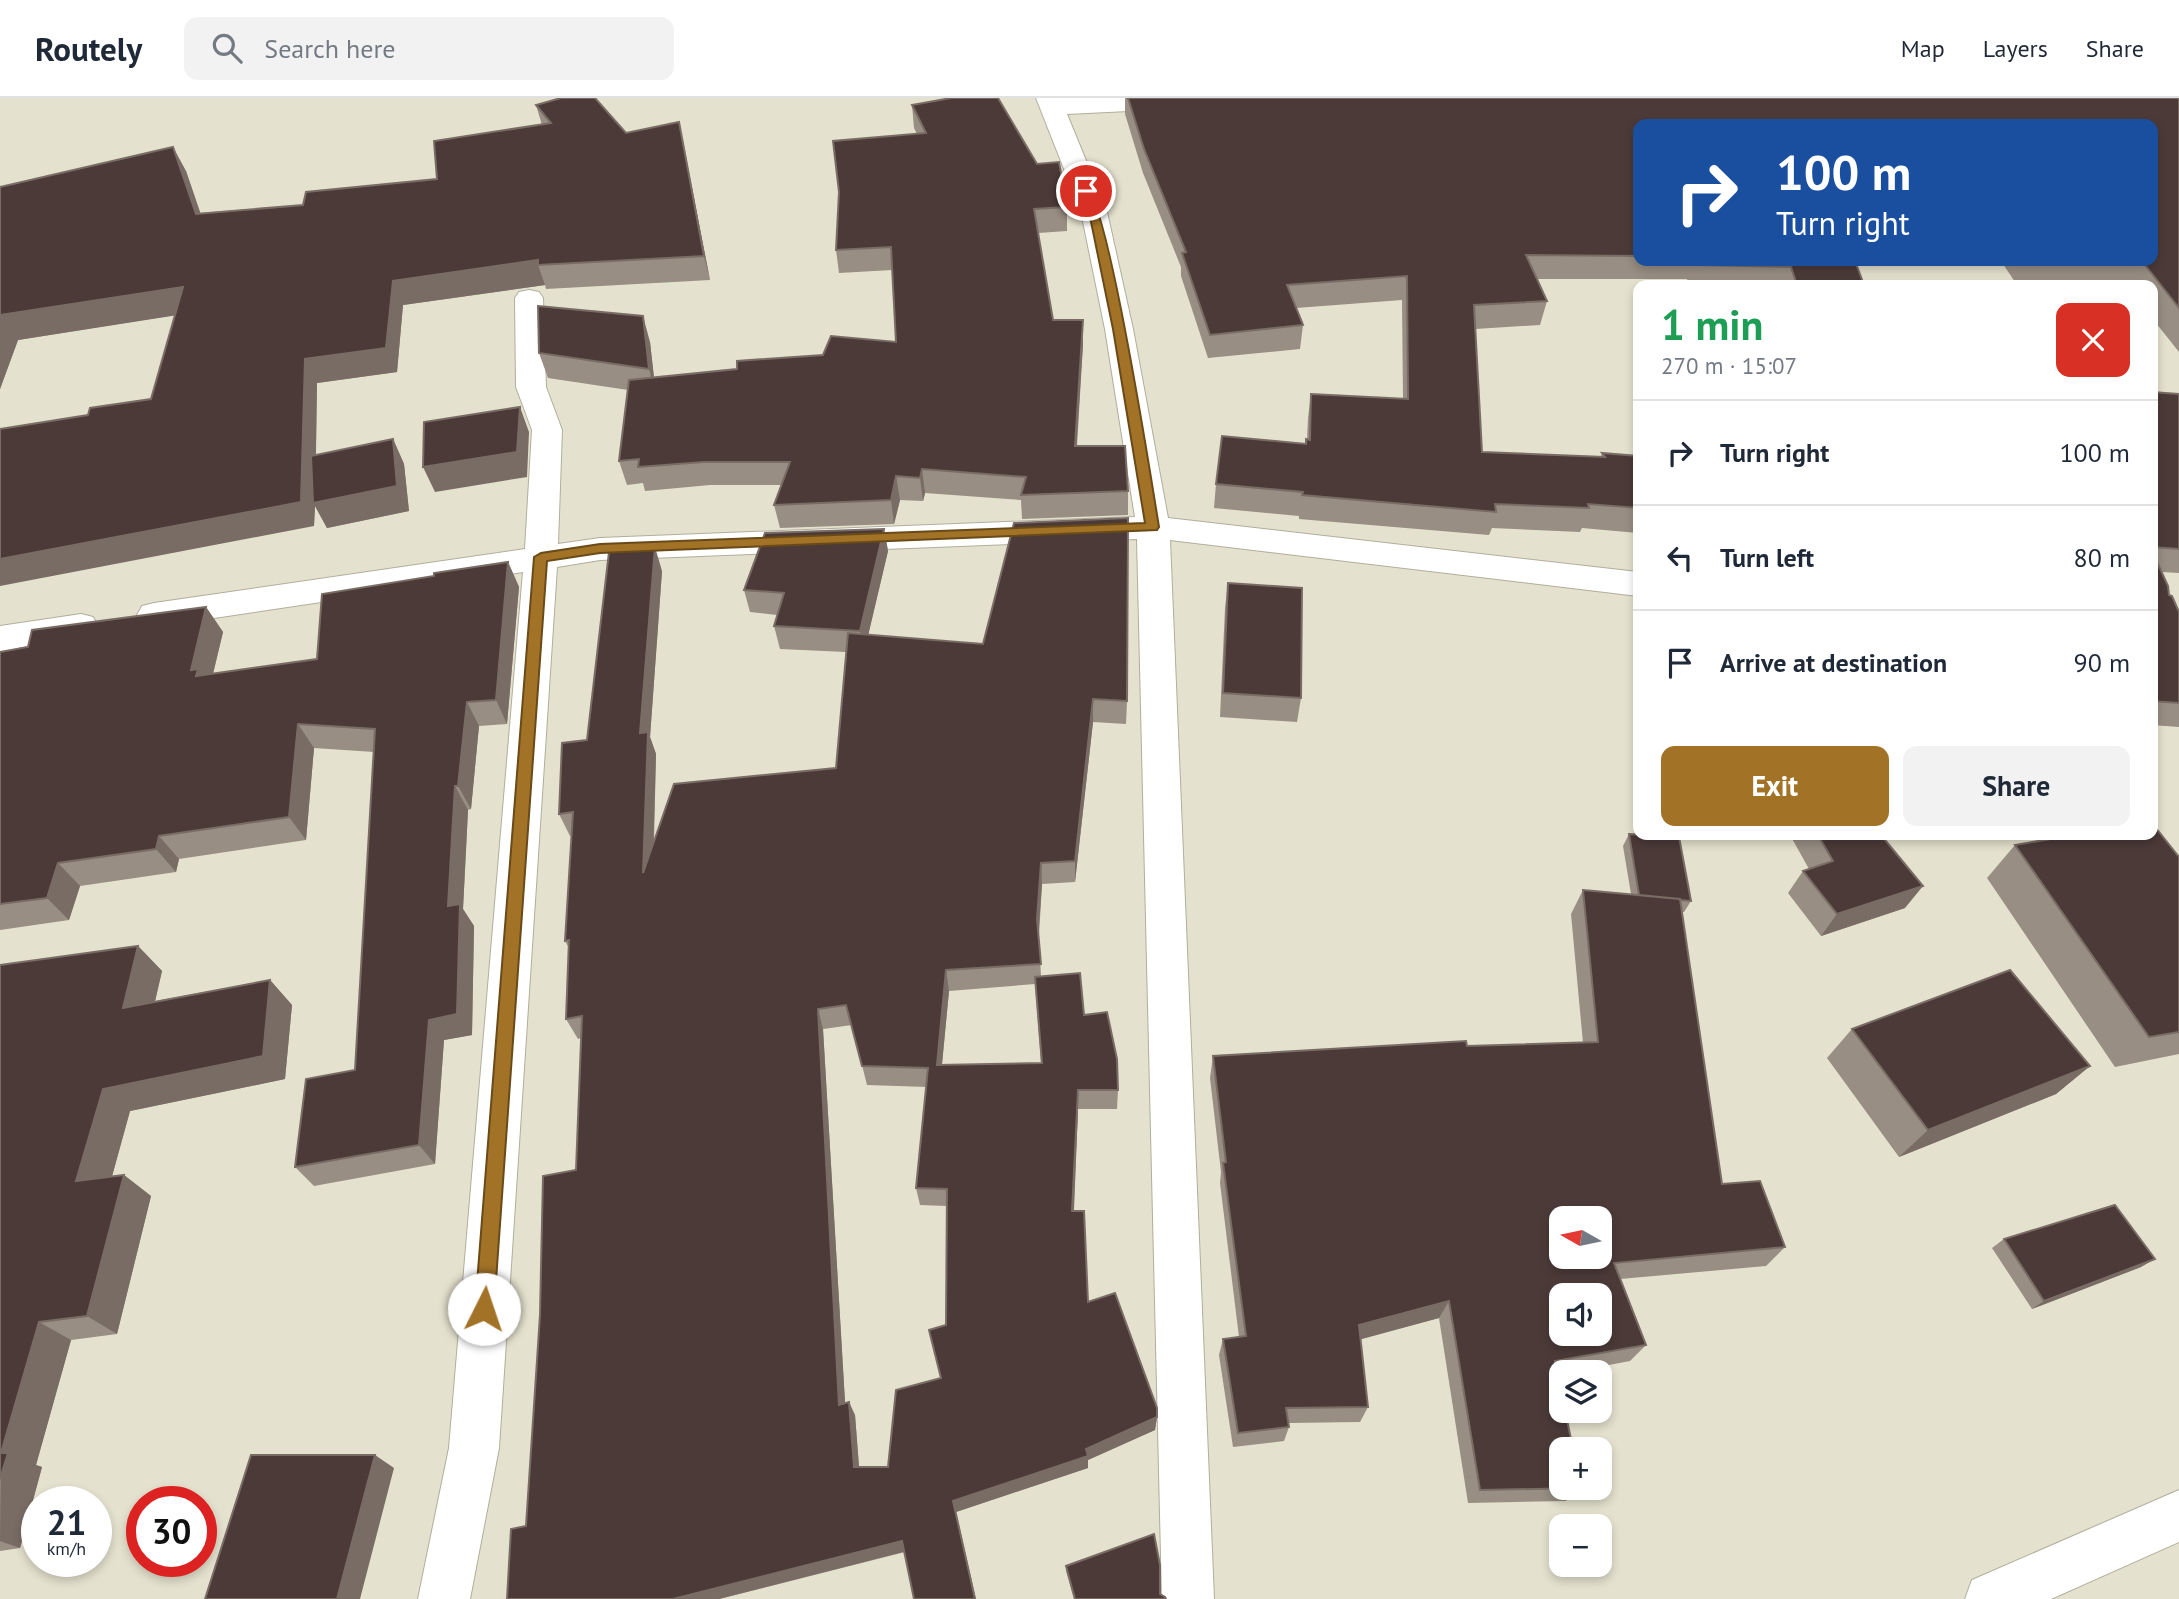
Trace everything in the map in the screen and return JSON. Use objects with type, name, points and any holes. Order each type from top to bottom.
[{"type":"street","points":[[1188,1599],[1153,527],[1119,329],[1094,212],[1050,102],[1252,98]]},
{"type":"street","points":[[444,1599],[474,1448],[541,557],[547,430],[531,387],[529,298]]},
{"type":"street","points":[[0,639],[600,549],[1153,527],[1633,583]]},
{"type":"street","points":[[1991,1599],[2179,1516]]},
{"type":"building","points":[[561,98],[595,98],[626,133],[679,122],[704,256],[538,265],[538,260],[393,281],[386,348],[305,359],[301,502],[0,559],[0,429],[88,415],[90,408],[151,399],[183,287],[1,315],[0,319],[0,187],[173,147],[196,214],[303,205],[306,192],[437,179],[434,141],[551,123],[536,105]]},
{"type":"building","points":[[951,98],[998,98],[1037,164],[1059,162],[1067,207],[1034,209],[1053,320],[1083,320],[1075,446],[1125,446],[1128,491],[1021,495],[1026,477],[922,469],[920,478],[896,476],[891,500],[774,505],[790,462],[704,462],[638,467],[639,459],[619,461],[629,380],[737,369],[737,361],[823,355],[831,336],[896,342],[891,247],[836,250],[839,192],[833,141],[926,133],[912,105]]},
{"type":"building","points":[[1128,98],[2179,98],[2179,308],[2146,266],[2158,266],[2158,119],[1633,119],[1633,256],[1526,255],[1547,301],[1474,305],[1482,452],[1633,456],[1633,508],[1588,504],[1589,508],[1495,504],[1496,512],[1302,495],[1303,492],[1216,484],[1222,436],[1306,444],[1306,439],[1310,440],[1311,394],[1408,399],[1407,276],[1287,285],[1303,325],[1210,335],[1182,253],[1186,252],[1144,149]]},
{"type":"building","points":[[1745,266],[1857,266],[1862,280],[1795,280],[1791,267]]},
{"type":"building","points":[[538,306],[643,316],[649,369],[539,353]]},
{"type":"building","points":[[2158,392],[2179,394],[2179,549],[2158,547]]},
{"type":"building","points":[[520,407],[517,452],[423,467],[424,422]]},
{"type":"building","points":[[393,439],[397,486],[313,503],[311,456]]},
{"type":"building","points":[[1128,518],[1127,701],[1093,699],[1075,861],[1041,863],[1037,919],[1041,964],[946,970],[937,1065],[1042,1063],[1035,977],[1080,973],[1084,1015],[1107,1012],[1117,1059],[1118,1090],[1078,1090],[1072,1211],[1084,1211],[1088,1302],[1115,1293],[1157,1408],[1157,1417],[1086,1449],[1088,1456],[953,1501],[975,1599],[914,1599],[902,1541],[673,1599],[507,1599],[511,1529],[526,1526],[540,1315],[543,1176],[576,1170],[582,1016],[566,1019],[569,940],[565,941],[573,812],[559,814],[562,743],[587,740],[609,552],[655,547],[640,733],[648,732],[643,873],[674,784],[836,768],[848,633],[983,644],[1014,523]],"holes":[[[846,1005],[862,1066],[928,1068],[916,1188],[947,1189],[946,1325],[929,1330],[941,1378],[896,1390],[888,1467],[854,1467],[849,1402],[839,1405],[818,1009]]]},
{"type":"building","points":[[884,529],[860,631],[774,626],[784,593],[744,590],[765,533]]},
{"type":"building","points":[[508,562],[496,700],[467,702],[458,786],[455,786],[448,906],[460,904],[457,1014],[429,1020],[419,1145],[295,1167],[306,1079],[355,1070],[375,729],[298,724],[289,817],[159,836],[156,849],[58,863],[47,898],[0,904],[0,652],[28,647],[32,630],[206,607],[191,670],[198,669],[196,676],[317,659],[322,594]]},
{"type":"building","points":[[2158,564],[2169,595],[2179,612],[2179,703],[2158,701]]},
{"type":"building","points":[[1228,583],[1302,588],[1301,698],[1223,693]]},
{"type":"building","points":[[2158,831],[2179,857],[2179,1032],[2149,1037],[2015,845],[2044,840],[2158,840]]},
{"type":"building","points":[[1629,834],[1633,834],[1633,840],[1680,840],[1691,901],[1639,895]]},
{"type":"building","points":[[1821,840],[1885,840],[1923,886],[1837,914],[1803,871],[1833,861]]},
{"type":"building","points":[[1583,890],[1680,899],[1722,1184],[1760,1181],[1785,1247],[1614,1263],[1646,1345],[1549,1360],[1549,1423],[1568,1423],[1571,1437],[1549,1437],[1549,1489],[1480,1490],[1449,1301],[1359,1325],[1368,1407],[1286,1408],[1289,1427],[1238,1433],[1223,1339],[1246,1336],[1223,1163],[1226,1162],[1213,1056],[1466,1041],[1467,1046],[1598,1042]]},
{"type":"building","points":[[138,946],[123,1008],[270,980],[263,1056],[103,1089],[76,1181],[124,1175],[87,1316],[39,1322],[1,1453],[8,1453],[0,1479],[0,965]]},
{"type":"building","points":[[2010,970],[2090,1066],[1928,1130],[1852,1029]]},
{"type":"building","points":[[2115,1205],[2155,1259],[2044,1301],[2004,1239]]},
{"type":"building","points":[[251,1455],[375,1455],[337,1599],[205,1599],[212,1577],[217,1577],[217,1561]]},
{"type":"building","points":[[1154,1534],[1160,1565],[1160,1594],[1166,1599],[1075,1599],[1066,1566]]},
{"type":"route","points":[[484,1309],[541,557],[600,549],[670,545],[1153,527],[1119,329],[1094,212],[1086,191]]}]
